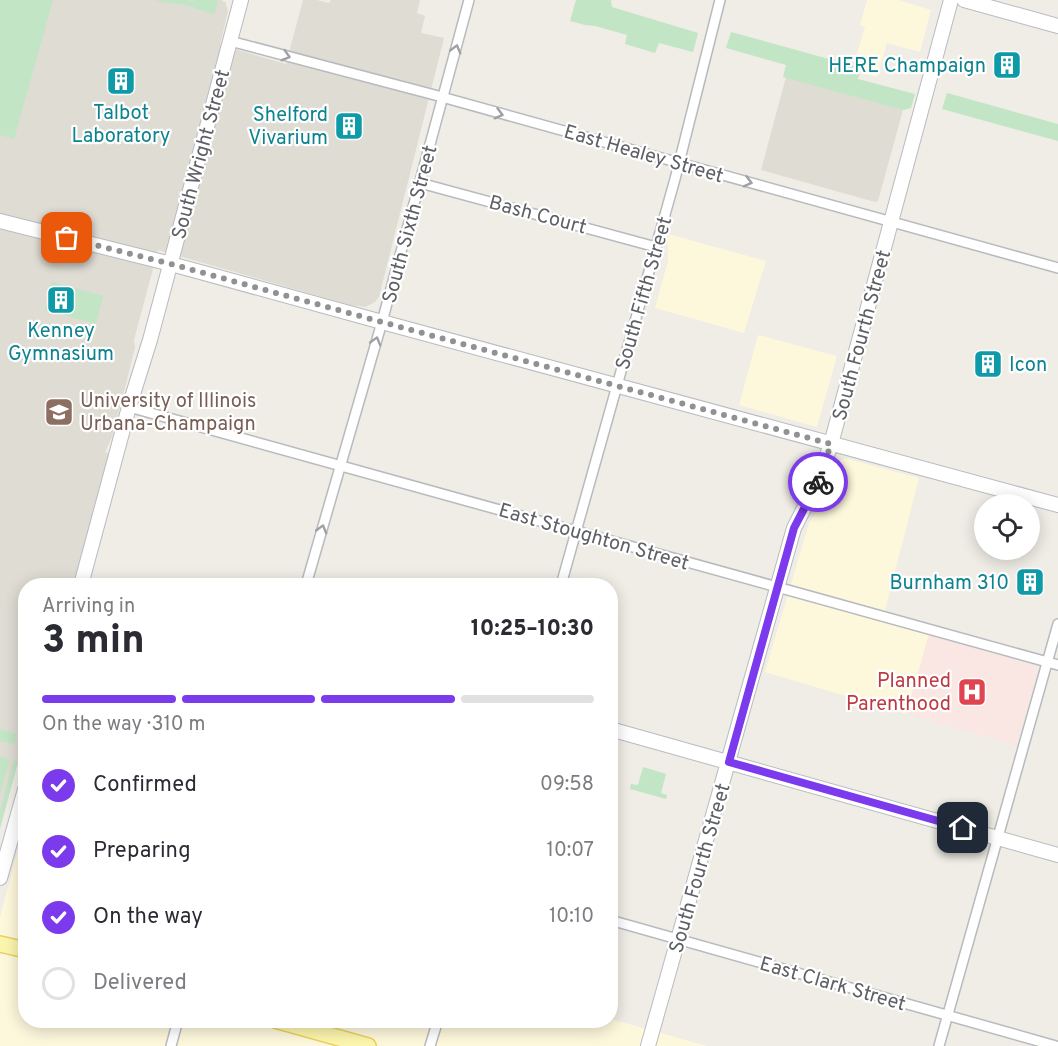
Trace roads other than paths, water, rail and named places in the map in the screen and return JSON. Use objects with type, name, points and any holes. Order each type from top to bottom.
[{"type":"main road","points":[[0,944],[18,948]]},
{"type":"main road","points":[[304,1028],[368,1046]]},
{"type":"street","name":"South Wright Street","points":[[86,578],[129,407],[191,192],[241,0]]},
{"type":"street","name":"South Sixth Street","points":[[308,578],[382,322],[469,0]]},
{"type":"street","name":"South Fifth Street","points":[[563,578],[679,164],[720,0]]},
{"type":"street","name":"South Fourth Street","points":[[648,1046],[794,528],[818,481],[831,444],[951,0]]},
{"type":"street","points":[[964,0],[1058,26]]},
{"type":"street","name":"East Healey Street","points":[[230,41],[1058,268]]},
{"type":"street","name":"Bash Court","points":[[420,183],[656,247]]},
{"type":"street","points":[[0,221],[171,264],[1058,505]]},
{"type":"street","name":"East Stoughton Street","points":[[129,407],[1058,665]]},
{"type":"street","points":[[939,1046],[1058,624]]},
{"type":"street","points":[[618,731],[1058,855]]},
{"type":"street","points":[[0,878],[18,814]]},
{"type":"street","name":"East Clark Street","points":[[618,922],[1056,1046]]},
{"type":"street","points":[[171,1046],[176,1028]]},
{"type":"street","points":[[430,1046],[436,1028]]},
{"type":"place","name":"HERE Champaign","points":[[1007,65]]},
{"type":"place","name":"Talbot Laboratory","points":[[121,81]]},
{"type":"place","name":"Shelford Vivarium","points":[[349,126]]},
{"type":"place","name":"Kenney Gymnasium","points":[[61,300]]},
{"type":"place","name":"Icon","points":[[988,364]]},
{"type":"place","name":"University of Illinois Urbana-Champaign","points":[[59,412]]},
{"type":"place","name":"Burnham 310","points":[[1030,582]]},
{"type":"place","name":"Planned Parenthood","points":[[972,692]]}]
